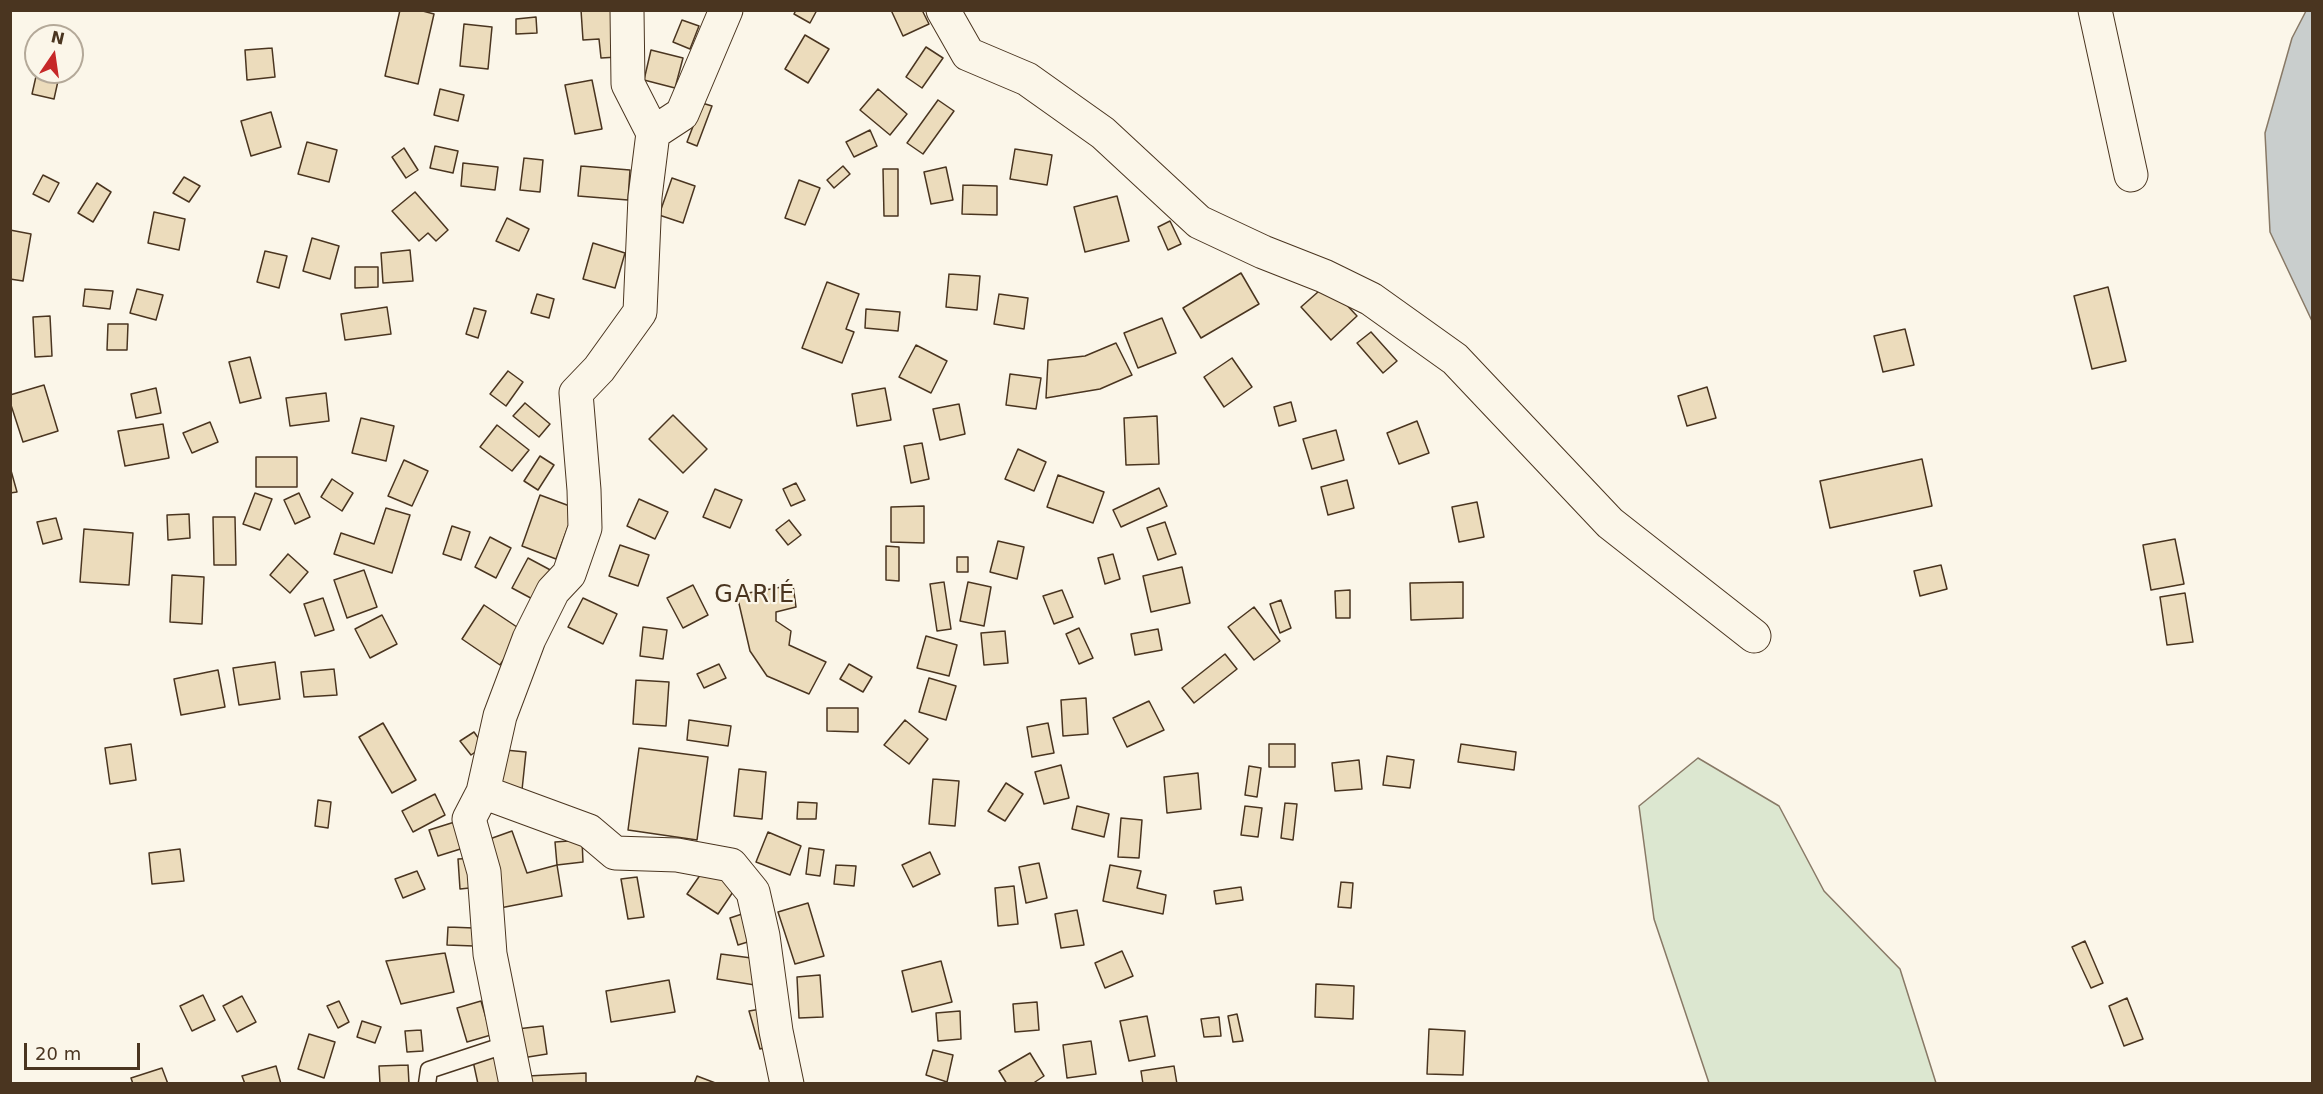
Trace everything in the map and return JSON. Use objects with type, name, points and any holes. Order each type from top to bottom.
[{"type":"street","points":[[516,1083],[490,954],[484,872],[469,819],[483,792],[500,716],[529,639],[553,591],[568,574],[585,528],[576,393],[599,369],[640,312],[645,198],[653,133],[628,84],[627,10]]},
{"type":"street","points":[[653,133],[682,114],[726,10]]},
{"type":"street","points":[[943,10],[968,54],[1027,79],[1103,133],[1199,222],[1371,299],[1455,359],[1610,523],[1754,636]]},
{"type":"street","points":[[2095,10],[2132,175]]},
{"type":"street","points":[[483,792],[589,831],[615,853],[676,855],[731,865],[753,892],[764,936],[776,1031],[787,1083]]},
{"type":"lane","points":[[427,1083],[429,1070],[508,1044]]},
{"type":"green space","points":[[1698,758],[1779,806],[1824,891],[1900,969],[1936,1083],[1709,1083],[1654,919],[1639,806]]},
{"type":"shaded area","points":[[2306,11],[2312,11],[2312,321],[2270,232],[2265,133],[2292,38]]},
{"type":"building","points":[[400,10],[419,10],[434,14],[418,84],[385,76]]},
{"type":"building","points":[[581,10],[614,10],[618,57],[601,58],[599,39],[583,40]]},
{"type":"building","points":[[796,10],[817,10],[810,23],[794,14]]},
{"type":"building","points":[[891,10],[922,10],[929,24],[903,36]]},
{"type":"building","points":[[536,17],[537,33],[516,34],[516,19]]},
{"type":"building","points":[[682,20],[699,26],[690,49],[673,42]]},
{"type":"building","points":[[464,24],[492,27],[488,69],[460,66]]},
{"type":"building","points":[[805,35],[829,49],[808,83],[785,69]]},
{"type":"building","points":[[926,47],[943,58],[922,88],[906,77]]},
{"type":"building","points":[[272,48],[275,77],[247,80],[245,50]]},
{"type":"building","points":[[651,50],[683,58],[675,88],[644,80]]},
{"type":"building","points":[[592,80],[602,129],[575,134],[565,85]]},
{"type":"building","points":[[34,84],[57,84],[54,99],[32,94]]},
{"type":"building","points":[[440,89],[464,95],[458,121],[434,115]]},
{"type":"building","points":[[878,89],[907,114],[890,135],[860,110]]},
{"type":"building","points":[[938,100],[954,111],[923,154],[907,143]]},
{"type":"building","points":[[702,103],[712,106],[697,146],[687,142]]},
{"type":"building","points":[[271,112],[281,147],[251,156],[241,121]]},
{"type":"building","points":[[870,130],[877,146],[854,157],[846,142]]},
{"type":"building","points":[[307,142],[337,150],[329,182],[298,174]]},
{"type":"building","points":[[435,146],[458,151],[453,173],[430,168]]},
{"type":"building","points":[[404,148],[418,170],[406,178],[392,157]]},
{"type":"building","points":[[1015,149],[1052,155],[1047,185],[1010,179]]},
{"type":"building","points":[[524,158],[543,160],[540,192],[520,190]]},
{"type":"building","points":[[463,163],[498,167],[495,190],[461,186]]},
{"type":"building","points":[[581,166],[630,170],[628,200],[578,196]]},
{"type":"building","points":[[843,166],[850,174],[834,188],[827,180]]},
{"type":"building","points":[[946,167],[953,200],[931,204],[924,172]]},
{"type":"building","points":[[883,169],[898,169],[898,216],[884,216]]},
{"type":"building","points":[[43,175],[59,183],[49,202],[33,194]]},
{"type":"building","points":[[184,177],[200,186],[189,202],[173,193]]},
{"type":"building","points":[[672,178],[695,186],[683,223],[659,215]]},
{"type":"building","points":[[799,180],[820,188],[805,225],[785,218]]},
{"type":"building","points":[[97,183],[111,192],[93,222],[78,213]]},
{"type":"building","points":[[963,185],[997,186],[997,215],[962,214]]},
{"type":"building","points":[[415,192],[448,230],[436,241],[428,233],[419,241],[392,211]]},
{"type":"building","points":[[1117,196],[1129,241],[1085,252],[1074,207]]},
{"type":"building","points":[[154,212],[185,219],[179,250],[148,243]]},
{"type":"building","points":[[507,218],[529,229],[519,251],[496,241]]},
{"type":"building","points":[[1170,221],[1181,244],[1168,250],[1158,227]]},
{"type":"building","points":[[10,230],[31,234],[23,281],[10,279]]},
{"type":"building","points":[[312,238],[339,246],[330,279],[303,271]]},
{"type":"building","points":[[593,243],[625,253],[615,288],[583,279]]},
{"type":"building","points":[[410,250],[413,281],[383,283],[381,253]]},
{"type":"building","points":[[265,251],[287,256],[279,288],[257,282]]},
{"type":"building","points":[[355,267],[378,267],[378,287],[355,288]]},
{"type":"building","points":[[1241,273],[1259,304],[1201,338],[1183,308]]},
{"type":"building","points":[[949,274],[980,276],[977,310],[946,307]]},
{"type":"building","points":[[827,282],[859,294],[846,329],[854,332],[842,363],[802,348]]},
{"type":"building","points":[[1327,284],[1357,316],[1331,340],[1301,307]]},
{"type":"building","points":[[2108,287],[2126,361],[2092,369],[2074,296]]},
{"type":"building","points":[[85,289],[113,291],[110,309],[83,306]]},
{"type":"building","points":[[137,289],[163,295],[156,320],[130,313]]},
{"type":"building","points":[[537,294],[554,299],[549,318],[531,313]]},
{"type":"building","points":[[999,294],[1028,298],[1024,329],[994,324]]},
{"type":"building","points":[[387,307],[391,334],[345,340],[341,314]]},
{"type":"building","points":[[474,308],[486,311],[478,338],[466,334]]},
{"type":"building","points":[[866,309],[900,312],[898,331],[865,328]]},
{"type":"building","points":[[50,316],[52,356],[35,357],[33,317]]},
{"type":"building","points":[[1162,318],[1176,353],[1138,368],[1124,333]]},
{"type":"building","points":[[108,324],[128,324],[127,350],[107,350]]},
{"type":"building","points":[[1905,329],[1914,365],[1883,372],[1874,336]]},
{"type":"building","points":[[1371,332],[1397,361],[1383,373],[1357,343]]},
{"type":"building","points":[[1116,343],[1132,375],[1100,389],[1046,398],[1048,360],[1085,356]]},
{"type":"building","points":[[916,345],[947,361],[931,393],[899,377]]},
{"type":"building","points":[[250,357],[261,398],[240,403],[229,362]]},
{"type":"building","points":[[1232,358],[1252,387],[1224,407],[1204,377]]},
{"type":"building","points":[[508,371],[523,382],[506,406],[490,394]]},
{"type":"building","points":[[1010,374],[1041,378],[1036,409],[1006,405]]},
{"type":"building","points":[[44,385],[58,431],[23,442],[10,402],[10,395]]},
{"type":"building","points":[[1707,387],[1716,418],[1687,426],[1678,396]]},
{"type":"building","points":[[156,388],[161,413],[136,418],[131,394]]},
{"type":"building","points":[[885,388],[891,420],[857,426],[852,394]]},
{"type":"building","points":[[326,393],[329,421],[290,426],[286,398]]},
{"type":"building","points":[[1291,402],[1296,421],[1279,426],[1274,407]]},
{"type":"building","points":[[525,403],[550,424],[539,437],[513,416]]},
{"type":"building","points":[[959,404],[965,434],[940,440],[933,409]]},
{"type":"building","points":[[673,415],[707,449],[683,473],[649,439]]},
{"type":"building","points":[[1157,416],[1159,464],[1126,465],[1124,418]]},
{"type":"building","points":[[361,418],[394,426],[386,461],[352,453]]},
{"type":"building","points":[[1417,421],[1429,453],[1399,464],[1387,433]]},
{"type":"building","points":[[210,422],[218,442],[192,453],[183,433]]},
{"type":"building","points":[[163,424],[169,458],[125,466],[118,431]]},
{"type":"building","points":[[497,425],[529,450],[512,471],[480,447]]},
{"type":"building","points":[[1336,430],[1344,460],[1312,469],[1303,439]]},
{"type":"building","points":[[922,443],[929,479],[911,483],[904,446]]},
{"type":"building","points":[[1018,449],[1046,462],[1034,491],[1005,479]]},
{"type":"building","points":[[540,456],[554,465],[538,490],[524,481]]},
{"type":"building","points":[[256,457],[297,457],[297,487],[256,487]]},
{"type":"building","points":[[1922,459],[1932,506],[1830,528],[1820,481]]},
{"type":"building","points":[[404,460],[428,471],[412,506],[388,496]]},
{"type":"building","points":[[10,467],[17,492],[10,493]]},
{"type":"building","points":[[1058,475],[1104,492],[1093,523],[1047,507]]},
{"type":"building","points":[[332,479],[353,493],[342,511],[321,497]]},
{"type":"building","points":[[1347,480],[1354,508],[1328,515],[1321,487]]},
{"type":"building","points":[[796,483],[805,500],[791,506],[783,489]]},
{"type":"building","points":[[1159,488],[1167,506],[1121,527],[1113,510]]},
{"type":"building","points":[[715,489],[742,500],[730,528],[703,517]]},
{"type":"building","points":[[255,493],[272,499],[260,530],[243,524]]},
{"type":"building","points":[[299,493],[310,517],[295,524],[284,500]]},
{"type":"building","points":[[540,495],[575,508],[556,559],[522,546]]},
{"type":"building","points":[[639,499],[668,512],[655,539],[627,526]]},
{"type":"building","points":[[1477,502],[1484,537],[1459,542],[1452,507]]},
{"type":"building","points":[[924,506],[924,543],[891,542],[891,507]]},
{"type":"building","points":[[386,508],[410,515],[392,573],[334,554],[341,533],[374,544]]},
{"type":"building","points":[[189,514],[190,538],[168,540],[167,515]]},
{"type":"building","points":[[213,517],[235,517],[236,565],[214,565]]},
{"type":"building","points":[[56,518],[62,539],[43,544],[37,522]]},
{"type":"building","points":[[789,520],[801,535],[788,545],[776,530]]},
{"type":"building","points":[[1165,522],[1176,554],[1158,560],[1147,528]]},
{"type":"building","points":[[452,526],[470,532],[461,560],[443,554]]},
{"type":"building","points":[[84,529],[133,533],[129,585],[80,582]]},
{"type":"building","points":[[490,537],[511,548],[496,578],[475,567]]},
{"type":"building","points":[[2175,539],[2184,584],[2151,590],[2143,545]]},
{"type":"building","points":[[998,541],[1024,547],[1017,579],[990,572]]},
{"type":"building","points":[[620,545],[649,555],[638,586],[609,576]]},
{"type":"building","points":[[886,546],[899,547],[899,581],[886,580]]},
{"type":"building","points":[[288,554],[308,572],[290,593],[270,575]]},
{"type":"building","points":[[1113,554],[1120,579],[1105,584],[1098,558]]},
{"type":"building","points":[[957,557],[968,557],[968,572],[957,572]]},
{"type":"building","points":[[528,558],[556,573],[540,603],[512,588]]},
{"type":"building","points":[[1941,565],[1947,589],[1920,596],[1914,571]]},
{"type":"building","points":[[1182,567],[1190,603],[1151,612],[1143,576]]},
{"type":"building","points":[[364,570],[377,607],[347,618],[334,580]]},
{"type":"building","points":[[172,575],[204,577],[202,624],[170,622]]},
{"type":"building","points":[[944,582],[951,629],[937,631],[930,584]]},
{"type":"building","points":[[968,582],[991,587],[984,626],[960,621]]},
{"type":"building","points":[[1463,582],[1463,618],[1411,620],[1410,583]]},
{"type":"building","points":[[693,585],[708,615],[683,628],[667,598]]},
{"type":"building","points":[[793,585],[796,607],[776,612],[776,621],[791,631],[789,645],[826,662],[809,694],[767,676],[750,651],[737,595]]},
{"type":"building","points":[[1062,590],[1073,617],[1054,624],[1043,596]]},
{"type":"building","points":[[1350,590],[1350,618],[1336,618],[1335,591]]},
{"type":"building","points":[[2185,593],[2193,642],[2167,645],[2160,597]]},
{"type":"building","points":[[323,598],[334,630],[315,636],[304,604]]},
{"type":"building","points":[[583,598],[617,614],[603,644],[568,627]]},
{"type":"building","points":[[1281,600],[1291,628],[1280,633],[1270,604]]},
{"type":"building","points":[[484,605],[523,631],[500,665],[462,639]]},
{"type":"building","points":[[1254,607],[1280,641],[1254,660],[1228,627]]},
{"type":"building","points":[[382,615],[397,644],[370,658],[355,629]]},
{"type":"building","points":[[643,627],[667,630],[663,659],[640,656]]},
{"type":"building","points":[[1079,628],[1093,658],[1079,664],[1066,634]]},
{"type":"building","points":[[1158,629],[1162,650],[1135,655],[1131,634]]},
{"type":"building","points":[[1005,631],[1008,663],[984,665],[981,633]]},
{"type":"building","points":[[926,636],[957,645],[949,676],[917,668]]},
{"type":"building","points":[[1225,654],[1237,669],[1194,703],[1182,688]]},
{"type":"building","points":[[275,662],[280,699],[239,705],[233,668]]},
{"type":"building","points":[[719,664],[726,678],[704,688],[697,674]]},
{"type":"building","points":[[849,664],[872,677],[863,692],[840,679]]},
{"type":"building","points":[[334,669],[337,695],[304,697],[301,672]]},
{"type":"building","points":[[218,670],[225,707],[181,715],[174,679]]},
{"type":"building","points":[[929,678],[956,686],[946,720],[919,712]]},
{"type":"building","points":[[636,680],[669,682],[666,726],[633,724]]},
{"type":"building","points":[[1086,698],[1088,734],[1063,736],[1061,700]]},
{"type":"building","points":[[1149,701],[1164,730],[1127,747],[1113,718]]},
{"type":"building","points":[[827,708],[858,708],[858,732],[827,731]]},
{"type":"building","points":[[689,720],[731,726],[728,746],[687,740]]},
{"type":"building","points":[[905,720],[928,739],[909,764],[884,745]]},
{"type":"building","points":[[383,723],[416,780],[392,793],[359,737]]},
{"type":"building","points":[[1048,723],[1054,753],[1032,757],[1027,727]]},
{"type":"building","points":[[474,732],[484,746],[471,755],[460,741]]},
{"type":"building","points":[[131,744],[136,780],[110,784],[105,748]]},
{"type":"building","points":[[1269,744],[1295,744],[1295,767],[1269,767]]},
{"type":"building","points":[[1461,744],[1516,752],[1514,770],[1458,762]]},
{"type":"building","points":[[639,748],[708,757],[697,840],[628,830]]},
{"type":"building","points":[[505,750],[526,752],[522,790],[501,788]]},
{"type":"building","points":[[1387,756],[1414,760],[1410,788],[1383,785]]},
{"type":"building","points":[[1359,760],[1362,789],[1335,791],[1332,763]]},
{"type":"building","points":[[1061,765],[1069,798],[1044,804],[1035,772]]},
{"type":"building","points":[[1249,766],[1261,768],[1257,797],[1245,795]]},
{"type":"building","points":[[739,769],[766,772],[762,819],[734,816]]},
{"type":"building","points":[[1198,773],[1201,809],[1167,813],[1164,777]]},
{"type":"building","points":[[933,779],[959,781],[955,826],[929,824]]},
{"type":"building","points":[[1006,783],[1023,794],[1005,821],[988,811]]},
{"type":"building","points":[[435,794],[445,815],[413,832],[402,811]]},
{"type":"building","points":[[318,800],[331,802],[328,828],[315,826]]},
{"type":"building","points":[[798,802],[817,803],[816,819],[797,819]]},
{"type":"building","points":[[1285,803],[1297,804],[1293,840],[1281,838]]},
{"type":"building","points":[[1077,806],[1109,814],[1104,837],[1072,829]]},
{"type":"building","points":[[1245,806],[1262,808],[1258,837],[1241,835]]},
{"type":"building","points":[[1121,818],[1142,820],[1139,858],[1118,857]]},
{"type":"building","points":[[461,820],[470,846],[438,856],[429,830]]},
{"type":"building","points":[[512,831],[527,873],[557,865],[562,896],[500,908],[484,841]]},
{"type":"building","points":[[768,832],[801,846],[790,875],[756,862]]},
{"type":"building","points":[[582,840],[583,862],[557,865],[555,842]]},
{"type":"building","points":[[809,848],[824,850],[820,876],[806,874]]},
{"type":"building","points":[[180,849],[184,881],[152,884],[149,853]]},
{"type":"building","points":[[930,852],[940,874],[913,887],[902,865]]},
{"type":"building","points":[[476,858],[479,887],[460,889],[458,859]]},
{"type":"building","points":[[1039,863],[1047,898],[1026,903],[1019,867]]},
{"type":"building","points":[[836,865],[856,866],[854,886],[834,884]]},
{"type":"building","points":[[1110,865],[1141,871],[1137,888],[1166,895],[1163,914],[1103,901]]},
{"type":"building","points":[[705,868],[735,889],[718,914],[687,894]]},
{"type":"building","points":[[417,871],[425,889],[403,898],[395,879]]},
{"type":"building","points":[[637,877],[644,917],[628,919],[621,879]]},
{"type":"building","points":[[1341,882],[1353,883],[1351,908],[1338,907]]},
{"type":"building","points":[[1014,886],[1018,924],[998,926],[995,888]]},
{"type":"building","points":[[1241,887],[1243,900],[1216,904],[1214,891]]},
{"type":"building","points":[[808,903],[824,956],[795,964],[778,912]]},
{"type":"building","points":[[1077,910],[1084,945],[1061,948],[1055,914]]},
{"type":"building","points":[[745,913],[754,940],[738,945],[730,918]]},
{"type":"building","points":[[448,927],[474,928],[474,946],[447,945]]},
{"type":"building","points":[[2085,941],[2103,983],[2091,988],[2072,947]]},
{"type":"building","points":[[1122,951],[1133,976],[1105,988],[1095,963]]},
{"type":"building","points":[[445,953],[454,992],[401,1004],[386,961]]},
{"type":"building","points":[[721,954],[759,959],[755,985],[717,979]]},
{"type":"building","points":[[941,961],[952,1002],[912,1012],[902,971]]},
{"type":"building","points":[[820,975],[823,1017],[799,1018],[797,977]]},
{"type":"building","points":[[669,980],[675,1012],[611,1022],[606,991]]},
{"type":"building","points":[[1316,984],[1354,986],[1353,1019],[1315,1017]]},
{"type":"building","points":[[203,995],[215,1020],[192,1031],[180,1006]]},
{"type":"building","points":[[242,996],[256,1022],[237,1032],[223,1006]]},
{"type":"building","points":[[2127,998],[2143,1039],[2124,1046],[2109,1006]]},
{"type":"building","points":[[339,1001],[349,1022],[338,1028],[327,1006]]},
{"type":"building","points":[[481,1001],[491,1035],[467,1042],[457,1008]]},
{"type":"building","points":[[1037,1002],[1039,1030],[1015,1032],[1013,1004]]},
{"type":"building","points":[[761,1009],[770,1046],[760,1049],[749,1011]]},
{"type":"building","points":[[960,1011],[961,1039],[938,1041],[936,1013]]},
{"type":"building","points":[[1237,1014],[1243,1041],[1233,1042],[1228,1016]]},
{"type":"building","points":[[1147,1016],[1155,1056],[1129,1061],[1120,1021]]},
{"type":"building","points":[[1219,1017],[1221,1036],[1204,1037],[1201,1019]]},
{"type":"building","points":[[362,1021],[381,1027],[375,1043],[357,1037]]},
{"type":"building","points":[[543,1026],[547,1054],[522,1058],[517,1029]]},
{"type":"building","points":[[1429,1029],[1465,1031],[1463,1075],[1427,1074]]},
{"type":"building","points":[[421,1030],[423,1051],[407,1052],[405,1031]]},
{"type":"building","points":[[309,1034],[335,1042],[324,1078],[298,1069]]},
{"type":"building","points":[[1091,1041],[1096,1074],[1067,1078],[1063,1045]]},
{"type":"building","points":[[933,1050],[953,1055],[947,1082],[926,1075]]},
{"type":"building","points":[[1030,1053],[1044,1076],[1032,1084],[1007,1084],[999,1071]]},
{"type":"building","points":[[498,1055],[504,1084],[478,1084],[473,1061]]},
{"type":"building","points":[[408,1065],[409,1084],[380,1084],[379,1066]]},
{"type":"building","points":[[276,1066],[281,1084],[245,1084],[242,1076]]},
{"type":"building","points":[[1174,1066],[1177,1084],[1143,1084],[1141,1071]]},
{"type":"building","points":[[162,1068],[168,1084],[133,1084],[131,1078]]},
{"type":"building","points":[[586,1073],[586,1084],[528,1084],[528,1076]]},
{"type":"building","points":[[697,1076],[718,1084],[694,1084]]},
{"type":"district","name":"GARIÉ","points":[[755,596]]}]
